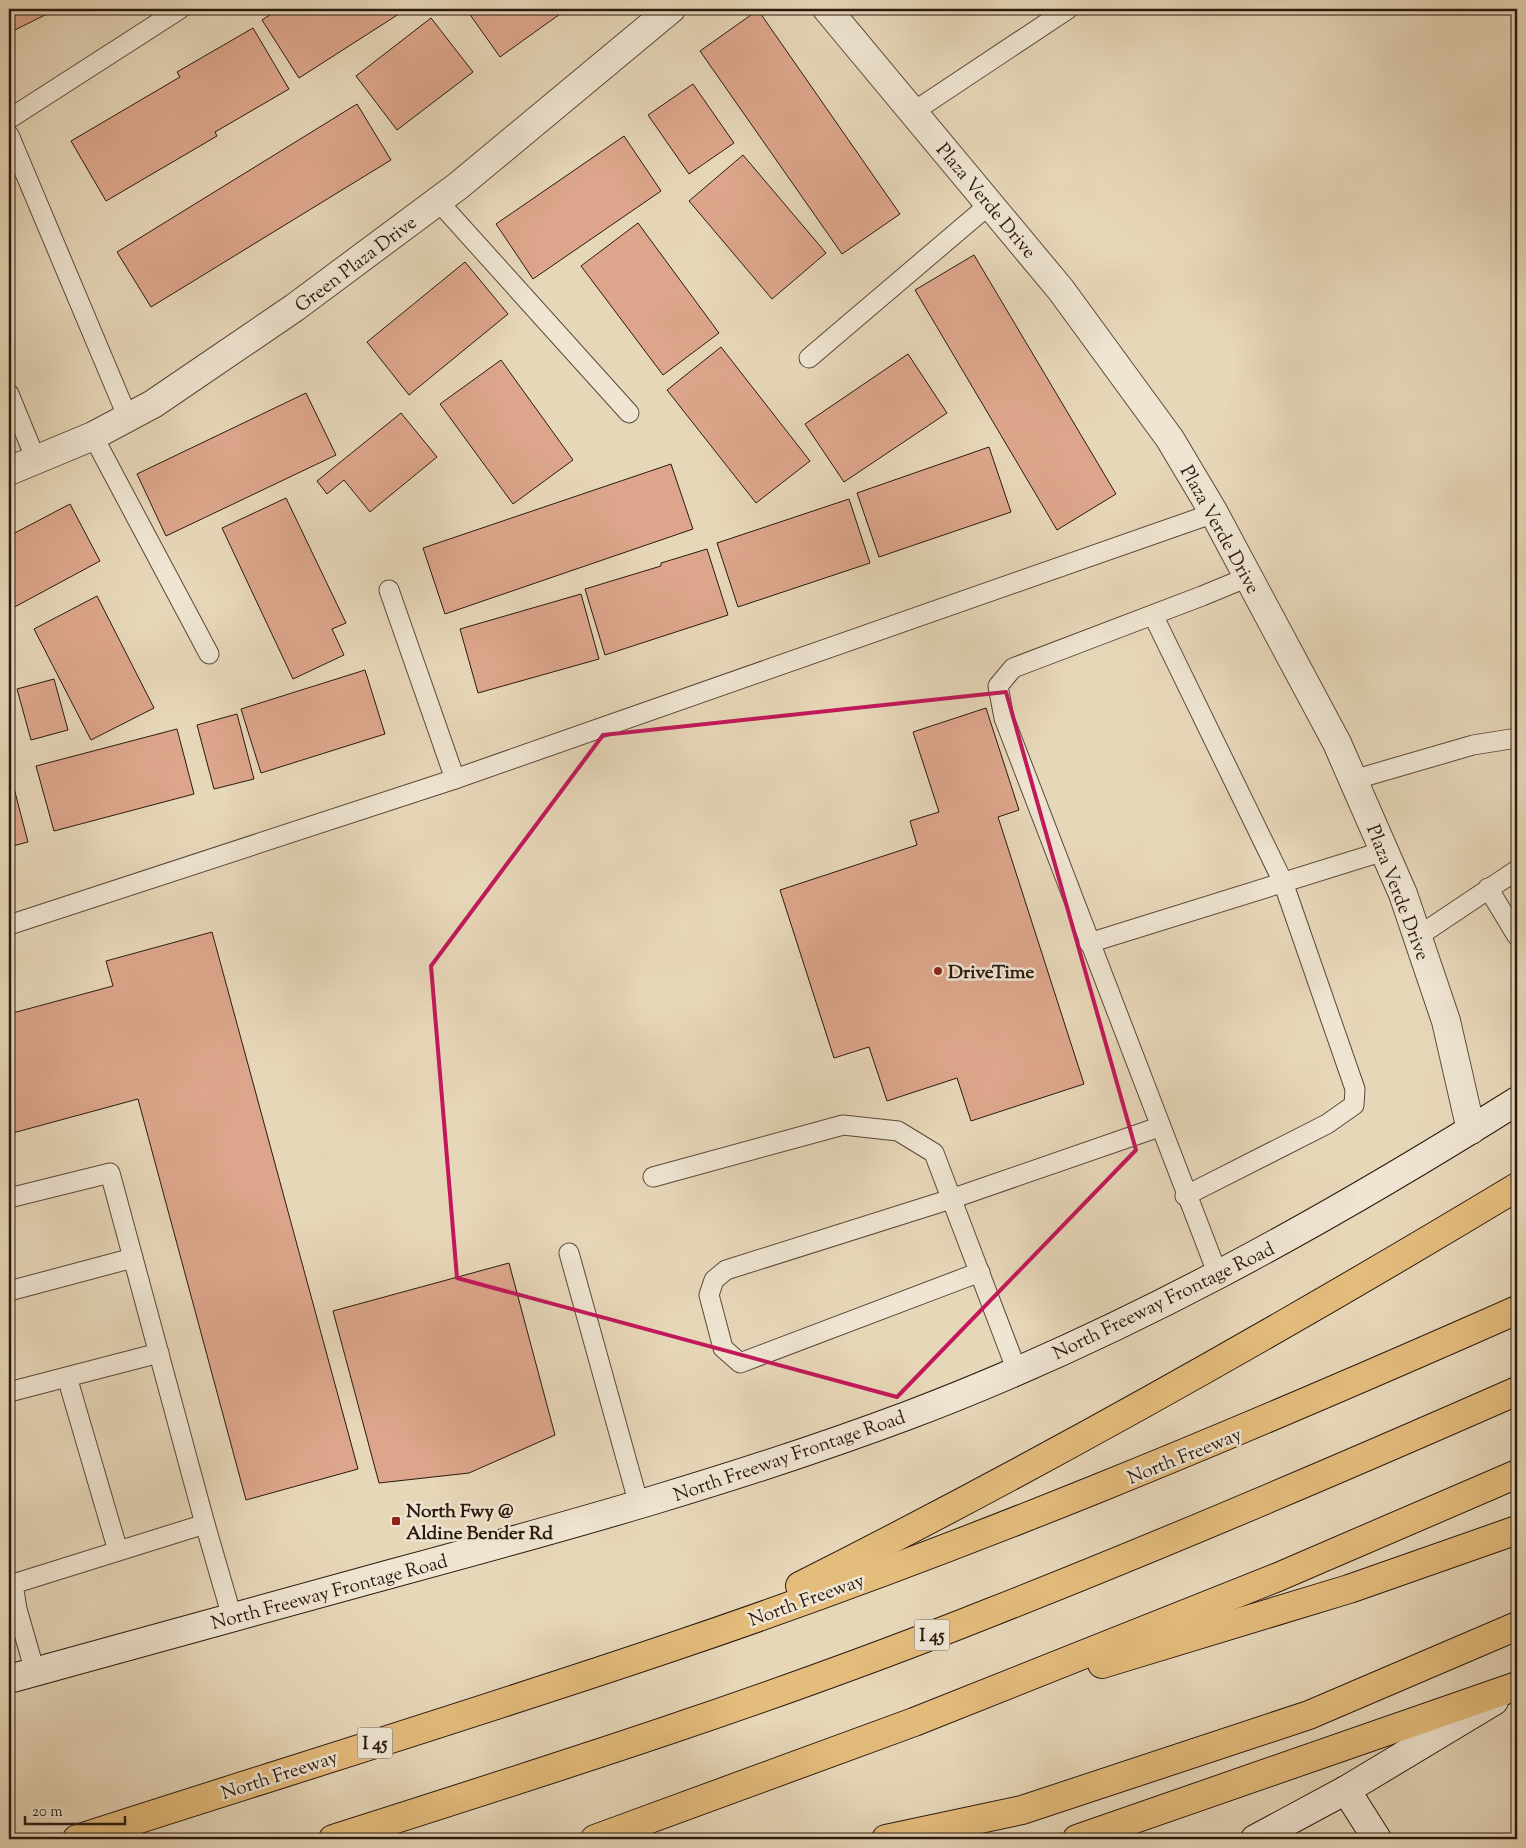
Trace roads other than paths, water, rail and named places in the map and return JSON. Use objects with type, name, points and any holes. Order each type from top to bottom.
[{"type":"highway","points":[[673,1647],[918,1526],[1169,1389],[1517,1187]]},
{"type":"highway","name":"North Freeway","points":[[77,1839],[673,1647],[887,1570],[1098,1490],[1277,1416],[1517,1310]]},
{"type":"highway","name":"I 45","points":[[333,1839],[594,1756],[790,1688],[987,1614],[1331,1472],[1517,1391]]},
{"type":"highway","points":[[595,1839],[914,1722],[1278,1577],[1517,1474]]},
{"type":"highway","points":[[914,1722],[1349,1589],[1517,1530]]},
{"type":"highway","points":[[886,1839],[1022,1810],[1300,1718],[1517,1626]]},
{"type":"highway","points":[[1077,1839],[1517,1686]]},
{"type":"street","name":"Green Plaza Drive","points":[[9,471],[93,436],[154,404],[294,308],[438,200],[671,9]]},
{"type":"street","name":"Plaza Verde Drive","points":[[827,9],[1061,290],[1170,439],[1214,513],[1337,743],[1403,894],[1446,1021],[1471,1130]]},
{"type":"street","name":"North Freeway Frontage Road","points":[[9,1679],[639,1505],[795,1456],[911,1414],[1017,1371],[1218,1276],[1302,1230],[1471,1130],[1517,1100]]},
{"type":"street","points":[[1255,1839],[1346,1790],[1517,1686]]},
{"type":"street","points":[[1346,1790],[1377,1839]]},
{"type":"lane","points":[[9,119],[180,9]]},
{"type":"lane","points":[[913,112],[1068,9]]},
{"type":"lane","points":[[9,135],[128,418]]},
{"type":"lane","points":[[438,200],[629,413]]},
{"type":"lane","points":[[809,358],[990,204]]},
{"type":"lane","points":[[9,394],[36,460]]},
{"type":"lane","points":[[93,436],[210,654]]},
{"type":"lane","points":[[9,925],[455,779],[1214,513]]},
{"type":"lane","points":[[1218,1276],[1185,1196],[1004,718],[998,686],[1013,668],[1248,577]]},
{"type":"lane","points":[[389,590],[455,779]]},
{"type":"lane","points":[[1153,615],[1283,882],[1355,1089],[1354,1105],[1327,1124],[1185,1196]]},
{"type":"lane","points":[[1353,780],[1473,744],[1517,738]]},
{"type":"lane","points":[[1090,943],[1384,851]]},
{"type":"lane","points":[[1417,937],[1517,870]]},
{"type":"lane","points":[[1488,888],[1517,936]]},
{"type":"lane","points":[[653,1177],[843,1125],[898,1131],[934,1153],[1017,1371]]},
{"type":"lane","points":[[980,1272],[740,1363],[723,1348],[709,1296],[714,1280],[726,1270],[951,1199],[1160,1127]]},
{"type":"lane","points":[[9,1198],[110,1173],[232,1618]]},
{"type":"lane","points":[[569,1253],[639,1505]]},
{"type":"lane","points":[[9,1291],[133,1258]]},
{"type":"lane","points":[[9,1392],[159,1352]]},
{"type":"lane","points":[[67,1377],[118,1551]]},
{"type":"lane","points":[[35,1672],[17,1608],[11,1576],[118,1551],[205,1524]]},
{"type":"place","name":"DriveTime","points":[[938,971]]},
{"type":"place","name":"North Fwy @ Aldine Bender Rd","points":[[396,1521]]}]
